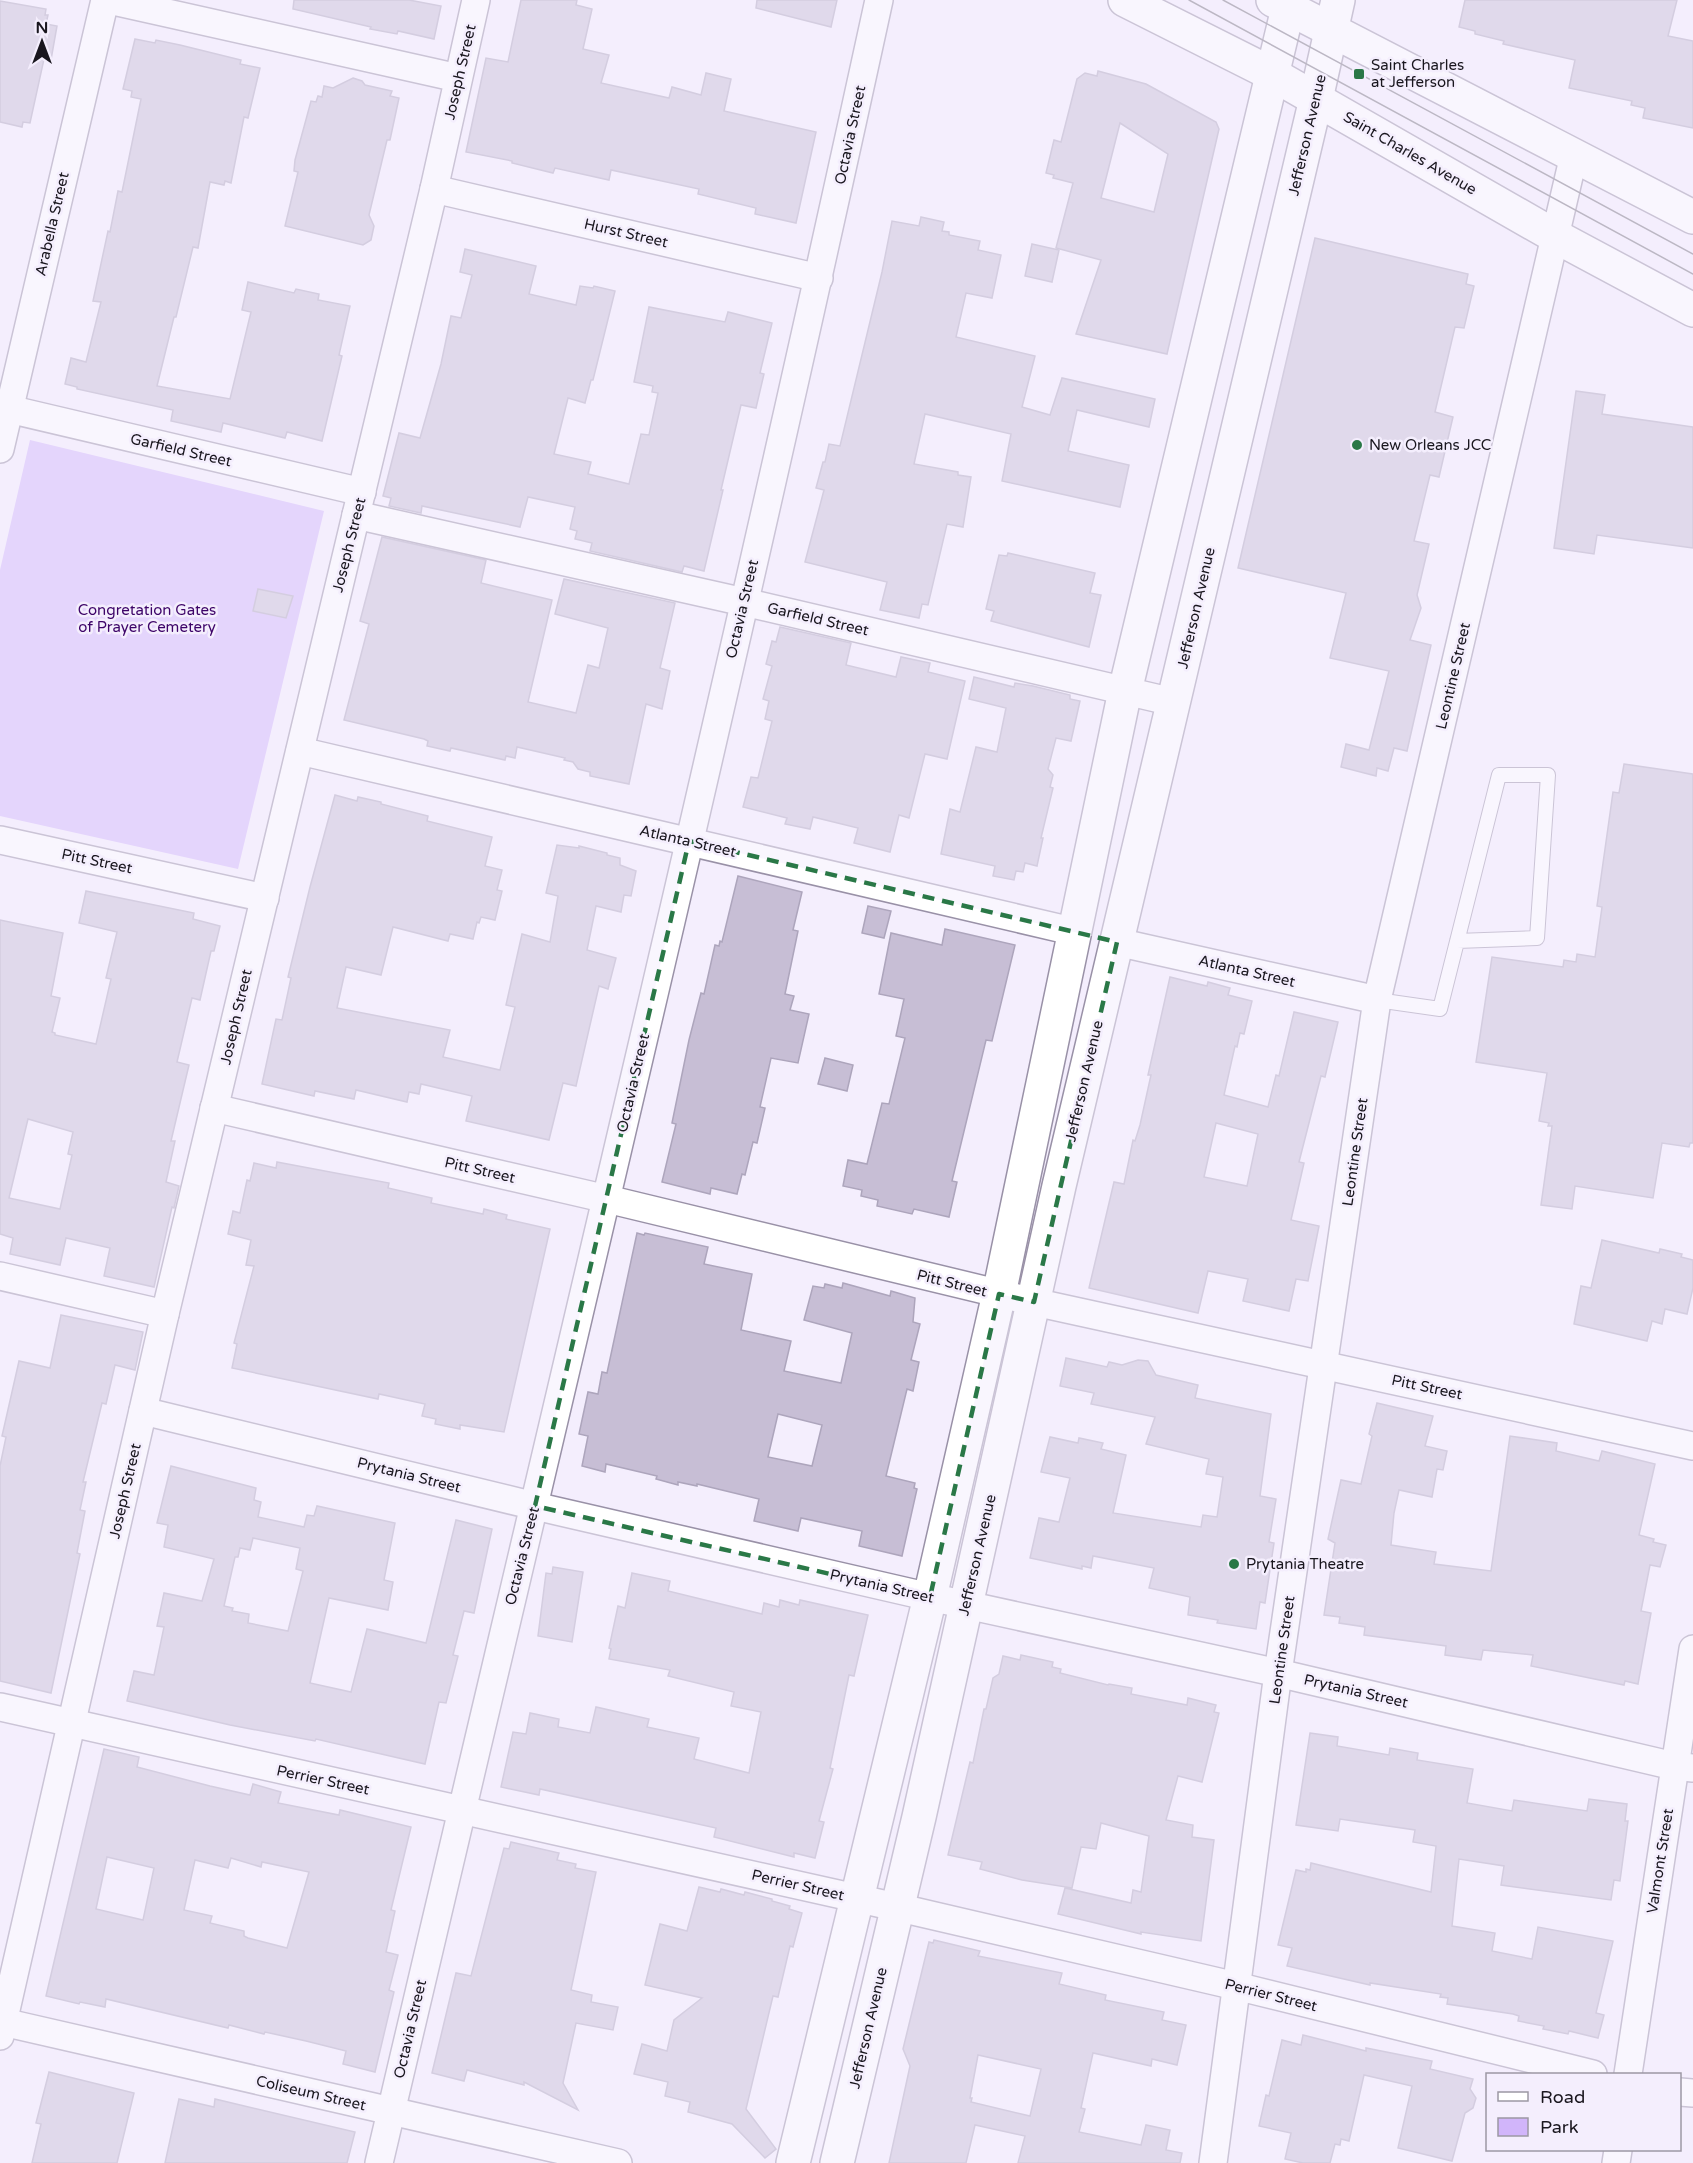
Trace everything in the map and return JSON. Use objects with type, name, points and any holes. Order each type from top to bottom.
[{"type":"street","points":[[107,0],[458,78]]},
{"type":"street","name":"Arabella Street","points":[[0,449],[4,408],[107,0]]},
{"type":"street","name":"Joseph Street","points":[[2,2029],[165,1314],[434,189],[476,0]]},
{"type":"street","name":"Octavia Street","points":[[379,2163],[607,1199],[819,278],[879,0]]},
{"type":"street","name":"Saint Charles Avenue","points":[[1125,0],[1272,74],[1555,236],[1693,310]]},
{"type":"street","points":[[793,2163],[930,1597],[999,1294],[1125,691],[1272,74],[1284,3],[1334,14],[1574,155],[1693,217]]},
{"type":"street","name":"Jefferson Avenue","points":[[837,2163],[919,1817],[1117,942],[1316,99],[1334,14]]},
{"type":"street","name":"Leontine Street","points":[[1214,2163],[1278,1673],[1377,1000],[1574,155]]},
{"type":"street","name":"Hurst Street","points":[[434,189],[819,278]]},
{"type":"street","name":"Garfield Street","points":[[4,408],[359,504],[744,602],[1173,702]]},
{"type":"street","name":"Atlanta Street","points":[[300,751],[1076,932]]},
{"type":"street","name":"Pitt Street","points":[[0,840],[265,898]]},
{"type":"street","points":[[1076,932],[1117,942]]},
{"type":"street","name":"Atlanta Street","points":[[1117,942],[1377,1000]]},
{"type":"street","name":"Pitt Street","points":[[214,1108],[607,1199],[1034,1302],[1693,1446]]},
{"type":"street","points":[[0,1276],[165,1314]]},
{"type":"street","name":"Prytania Street","points":[[143,1411],[535,1506],[1684,1767]]},
{"type":"street","name":"Valmont Street","points":[[1628,2073],[1684,1767],[1693,1648]]},
{"type":"street","name":"Perrier Street","points":[[0,1707],[896,1907],[1236,1986],[1589,2073]]},
{"type":"street","name":"Coliseum Street","points":[[2,2029],[391,2111],[586,2159],[618,2163]]},
{"type":"lane","points":[[1377,1000],[1440,1009],[1498,775],[1548,775],[1537,938],[1457,941]]},
{"type":"highlighted area","points":[[689,841],[1117,942],[1034,1302],[999,1294],[930,1597],[535,1506]]},
{"type":"green space","name":"Congretation Gates of Prayer Cemetery","points":[[30,440],[324,511],[238,869],[0,816],[0,570]]},
{"type":"building","points":[[294,0],[409,0],[441,6],[434,39],[398,31],[397,34],[370,29],[371,27],[293,9]]},
{"type":"building","points":[[521,0],[577,0],[576,5],[592,9],[583,49],[609,55],[601,83],[669,98],[672,87],[701,95],[706,73],[731,79],[724,111],[816,132],[796,223],[755,214],[756,208],[698,194],[699,189],[611,170],[609,180],[555,168],[553,173],[512,163],[512,161],[466,152],[486,58],[508,62]]},
{"type":"building","points":[[757,0],[837,0],[831,27],[756,8]]},
{"type":"building","points":[[1465,0],[1677,0],[1668,36],[1693,41],[1693,128],[1643,118],[1645,108],[1631,105],[1632,101],[1569,88],[1575,60],[1503,44],[1504,41],[1475,34],[1475,31],[1459,27]]},
{"type":"building","points":[[0,1],[46,9],[45,15],[48,15],[46,24],[57,26],[51,60],[44,59],[30,123],[23,122],[22,127],[0,122]]},
{"type":"building","points":[[135,39],[180,45],[241,60],[240,64],[260,68],[248,118],[244,117],[231,183],[225,181],[224,185],[210,182],[198,248],[193,247],[157,386],[230,399],[251,312],[242,310],[248,282],[294,293],[296,289],[319,294],[318,300],[350,306],[339,355],[342,356],[322,441],[287,432],[285,438],[223,423],[221,432],[171,421],[173,410],[77,389],[77,387],[65,384],[71,358],[86,362],[101,302],[93,301],[118,191],[122,192],[141,99],[131,97],[132,91],[123,89]]},
{"type":"building","points":[[1098,71],[1146,84],[1216,122],[1219,129],[1167,354],[1076,334],[1101,260],[1056,248],[1073,183],[1053,178],[1054,175],[1046,173],[1054,140],[1061,142],[1077,79],[1085,73],[1097,76]],"holes":[[[1120,123],[1168,154],[1154,212],[1101,198]]]},
{"type":"building","points":[[353,78],[362,81],[365,85],[392,91],[390,96],[399,98],[369,215],[374,226],[371,240],[363,245],[285,226],[298,172],[294,171],[295,160],[311,101],[316,102],[318,96],[322,97],[324,86],[333,88]]},
{"type":"building","points":[[921,217],[944,222],[942,231],[949,232],[949,235],[980,241],[978,250],[1001,255],[992,298],[966,293],[956,337],[1035,356],[1022,407],[1050,415],[1062,378],[1155,399],[1149,427],[1077,410],[1068,451],[1129,465],[1120,507],[1002,481],[1011,434],[925,414],[914,464],[958,472],[958,475],[971,477],[963,527],[947,524],[928,605],[922,604],[919,618],[880,610],[887,582],[805,562],[824,490],[816,488],[829,444],[840,446],[892,221],[919,226]]},
{"type":"building","name":"New Orleans JCC","points":[[1315,238],[1468,274],[1466,284],[1474,286],[1464,328],[1455,327],[1435,412],[1453,417],[1439,477],[1430,475],[1414,541],[1429,544],[1417,595],[1421,608],[1410,640],[1431,645],[1407,751],[1394,748],[1388,771],[1377,768],[1376,776],[1341,767],[1346,744],[1369,750],[1389,671],[1330,658],[1346,593],[1238,568]]},
{"type":"building","points":[[1032,244],[1059,250],[1052,282],[1025,276]]},
{"type":"building","points":[[465,249],[536,266],[529,294],[576,305],[580,286],[593,288],[594,286],[615,291],[585,403],[568,398],[554,454],[591,462],[588,474],[629,484],[641,434],[649,435],[658,393],[652,392],[653,386],[634,382],[649,307],[725,322],[728,312],[772,323],[760,373],[764,374],[756,408],[741,405],[704,571],[684,566],[682,572],[590,551],[592,543],[575,539],[577,531],[570,529],[575,507],[528,497],[520,527],[422,506],[421,513],[389,506],[391,498],[383,496],[399,433],[420,438],[441,364],[451,316],[461,318],[472,275],[460,272]]},
{"type":"building","points":[[1576,391],[1605,395],[1602,414],[1693,427],[1693,548],[1597,535],[1594,554],[1554,548]]},
{"type":"building","points":[[382,537],[486,560],[481,583],[552,600],[528,702],[576,713],[588,665],[599,668],[608,628],[555,614],[564,579],[675,603],[660,668],[670,671],[662,709],[646,704],[629,784],[590,776],[590,772],[578,769],[573,762],[564,760],[565,758],[517,747],[515,758],[506,756],[505,760],[451,748],[450,751],[427,746],[428,741],[424,739],[344,720],[369,624],[360,621]]},
{"type":"building","points":[[1008,553],[1095,573],[1090,593],[1101,595],[1089,647],[991,621],[994,611],[986,609],[999,555],[1007,556]]},
{"type":"building","points":[[258,589],[293,596],[286,618],[253,611]]},
{"type":"building","points":[[780,627],[851,643],[846,665],[896,677],[901,657],[930,663],[928,672],[965,681],[947,759],[925,754],[909,818],[899,815],[890,852],[854,843],[858,828],[813,817],[810,829],[785,824],[787,818],[743,807],[751,777],[758,778],[772,721],[765,719],[769,701],[763,699],[772,666],[766,664],[772,641],[776,642]]},
{"type":"building","points":[[974,677],[1014,687],[1015,683],[1033,686],[1070,695],[1070,699],[1080,701],[1071,741],[1056,738],[1048,769],[1053,775],[1050,787],[1053,788],[1037,866],[1025,863],[1023,872],[1016,871],[1014,880],[993,876],[995,866],[941,854],[950,809],[960,812],[976,747],[997,752],[1006,708],[969,699]]},
{"type":"building","points":[[1624,764],[1693,774],[1693,1143],[1690,1143],[1689,1147],[1662,1143],[1653,1198],[1575,1186],[1572,1209],[1541,1205],[1552,1126],[1539,1121],[1547,1073],[1476,1062],[1492,957],[1563,967],[1564,960],[1576,962],[1577,954],[1595,957],[1602,907],[1597,906],[1613,792],[1619,793]]},
{"type":"building","points":[[335,795],[357,801],[358,797],[381,802],[381,804],[428,816],[427,821],[492,837],[485,866],[502,870],[497,890],[502,891],[495,920],[481,917],[479,923],[477,922],[473,939],[450,934],[448,941],[393,927],[381,975],[346,967],[337,1008],[450,1030],[443,1057],[500,1070],[515,1007],[506,1005],[522,934],[550,942],[558,896],[546,893],[557,845],[579,848],[579,846],[607,853],[607,855],[620,858],[620,865],[636,871],[631,896],[624,895],[621,912],[596,906],[587,950],[616,958],[608,989],[599,986],[576,1086],[563,1083],[549,1140],[466,1121],[472,1096],[421,1084],[419,1094],[409,1092],[407,1102],[356,1090],[354,1099],[315,1091],[314,1096],[262,1084],[276,1019],[282,1020],[291,978],[288,977]]},
{"type":"building","points":[[738,876],[802,892],[793,930],[798,931],[785,994],[794,996],[790,1010],[809,1014],[798,1063],[771,1058],[760,1107],[765,1108],[757,1143],[753,1142],[745,1175],[742,1174],[737,1194],[711,1188],[710,1194],[662,1182],[676,1124],[672,1123],[689,1040],[701,993],[704,994],[715,945],[719,946],[720,941],[722,942]]},
{"type":"building","points":[[86,891],[194,913],[193,919],[220,926],[214,951],[211,951],[200,1000],[192,998],[177,1062],[189,1065],[171,1141],[175,1141],[166,1182],[179,1186],[154,1287],[104,1276],[110,1248],[66,1238],[60,1265],[10,1254],[13,1238],[0,1234],[0,920],[63,933],[51,996],[60,998],[52,1032],[55,1035],[96,1044],[111,979],[106,978],[117,932],[79,923]],"holes":[[[28,1119],[73,1132],[68,1154],[72,1155],[60,1209],[9,1198]]]},
{"type":"building","points":[[868,906],[891,911],[884,938],[862,933]]},
{"type":"building","points":[[945,929],[1015,945],[992,1041],[986,1040],[952,1181],[957,1182],[949,1217],[914,1209],[912,1214],[877,1206],[878,1200],[861,1196],[862,1190],[843,1186],[848,1160],[867,1164],[882,1103],[889,1104],[905,1038],[896,1036],[904,999],[879,994],[891,933],[942,945]]},
{"type":"building","points":[[1170,977],[1207,986],[1208,982],[1230,988],[1228,995],[1252,1001],[1244,1034],[1240,1033],[1237,1047],[1235,1046],[1224,1095],[1268,1107],[1276,1075],[1279,1076],[1294,1012],[1338,1022],[1325,1077],[1321,1076],[1299,1162],[1304,1163],[1291,1220],[1319,1226],[1308,1281],[1296,1279],[1289,1311],[1243,1301],[1248,1279],[1208,1271],[1198,1313],[1089,1288],[1114,1182],[1124,1184],[1133,1140],[1135,1141],[1140,1125],[1151,1075],[1148,1075]],"holes":[[[1216,1123],[1258,1134],[1247,1186],[1204,1177]]]},
{"type":"building","points":[[825,1058],[853,1065],[847,1091],[818,1084]]},
{"type":"building","points":[[277,1162],[389,1183],[388,1188],[432,1198],[431,1203],[483,1214],[484,1209],[507,1215],[506,1219],[550,1229],[504,1432],[460,1425],[460,1429],[435,1424],[436,1419],[422,1416],[425,1404],[379,1394],[378,1399],[232,1368],[237,1344],[234,1343],[254,1266],[246,1265],[251,1240],[228,1234],[233,1211],[240,1213],[247,1180],[250,1181],[254,1163],[276,1168]]},
{"type":"building","points":[[637,1233],[708,1247],[704,1264],[752,1274],[741,1330],[791,1341],[784,1371],[841,1383],[852,1333],[804,1320],[813,1286],[824,1288],[825,1284],[842,1288],[843,1283],[890,1296],[891,1291],[915,1298],[913,1322],[920,1324],[911,1360],[919,1362],[913,1391],[907,1389],[886,1476],[915,1483],[914,1488],[917,1489],[902,1556],[859,1546],[862,1531],[801,1518],[798,1531],[754,1521],[759,1499],[697,1484],[697,1486],[678,1482],[678,1485],[656,1479],[657,1476],[606,1464],[605,1472],[582,1466],[588,1436],[579,1434],[588,1392],[598,1394],[602,1372],[607,1373]],"holes":[[[778,1414],[822,1425],[812,1466],[768,1457]]]},
{"type":"building","points":[[1602,1240],[1659,1253],[1660,1249],[1682,1254],[1681,1257],[1693,1260],[1693,1288],[1687,1314],[1665,1309],[1662,1324],[1652,1321],[1647,1341],[1574,1324],[1581,1286],[1591,1288]]},
{"type":"building","points":[[61,1315],[143,1332],[135,1370],[115,1365],[106,1404],[102,1403],[83,1482],[86,1482],[80,1510],[85,1511],[77,1553],[80,1554],[51,1693],[0,1681],[0,1466],[6,1437],[2,1436],[19,1361],[50,1368]]},
{"type":"building","points":[[1066,1358],[1107,1367],[1109,1362],[1122,1365],[1138,1360],[1148,1361],[1156,1375],[1198,1385],[1195,1398],[1271,1414],[1260,1496],[1276,1499],[1269,1542],[1274,1543],[1265,1603],[1260,1602],[1256,1629],[1217,1623],[1218,1620],[1188,1615],[1190,1597],[1149,1588],[1154,1568],[1093,1556],[1091,1568],[1082,1566],[1082,1569],[1030,1558],[1039,1518],[1059,1522],[1070,1478],[1041,1472],[1050,1437],[1078,1443],[1079,1438],[1103,1443],[1101,1449],[1126,1455],[1113,1513],[1201,1527],[1203,1515],[1217,1517],[1223,1477],[1206,1474],[1209,1459],[1146,1444],[1155,1417],[1091,1404],[1094,1393],[1060,1386]]},
{"type":"building","points":[[1377,1403],[1433,1416],[1425,1446],[1447,1451],[1443,1470],[1437,1469],[1432,1497],[1399,1490],[1394,1513],[1391,1545],[1436,1552],[1434,1564],[1491,1571],[1510,1436],[1557,1443],[1556,1451],[1599,1461],[1602,1451],[1655,1464],[1639,1535],[1666,1545],[1660,1567],[1650,1565],[1641,1611],[1651,1613],[1638,1684],[1625,1681],[1624,1685],[1531,1666],[1533,1655],[1483,1650],[1481,1660],[1445,1655],[1446,1646],[1364,1635],[1365,1627],[1339,1623],[1340,1617],[1324,1615],[1335,1543],[1328,1539],[1341,1480],[1361,1484],[1372,1436],[1369,1434]]},
{"type":"building","points":[[171,1466],[256,1488],[254,1500],[261,1502],[258,1517],[304,1527],[307,1515],[314,1516],[317,1506],[395,1523],[384,1580],[393,1582],[388,1610],[329,1598],[310,1683],[351,1692],[367,1629],[426,1643],[456,1520],[492,1529],[474,1613],[464,1611],[453,1655],[458,1656],[446,1703],[439,1702],[425,1764],[316,1739],[315,1741],[230,1725],[127,1701],[134,1671],[154,1675],[164,1627],[157,1626],[164,1593],[202,1601],[214,1559],[164,1547],[168,1525],[157,1523]],"holes":[[[253,1538],[300,1548],[296,1569],[303,1571],[288,1631],[248,1623],[249,1614],[232,1611],[233,1608],[224,1606],[235,1557],[238,1557],[240,1548],[250,1550]]]},
{"type":"building","points":[[553,1567],[583,1572],[572,1642],[538,1636],[546,1573],[552,1574]]},
{"type":"building","points":[[632,1573],[670,1581],[668,1591],[762,1614],[764,1603],[779,1607],[780,1600],[799,1605],[800,1600],[868,1615],[854,1676],[849,1675],[830,1768],[833,1769],[819,1821],[824,1822],[815,1858],[794,1853],[794,1857],[714,1837],[716,1828],[540,1789],[539,1795],[501,1787],[513,1732],[526,1734],[530,1713],[559,1719],[558,1727],[590,1733],[596,1707],[649,1719],[647,1727],[699,1738],[694,1759],[749,1773],[761,1712],[731,1706],[734,1692],[668,1676],[670,1670],[609,1659],[611,1649],[609,1648],[618,1606],[625,1608]]},
{"type":"building","points":[[1021,1655],[1053,1662],[1052,1667],[1061,1669],[1060,1673],[1108,1685],[1132,1688],[1131,1694],[1187,1705],[1188,1698],[1216,1705],[1214,1712],[1219,1713],[1202,1782],[1178,1776],[1166,1820],[1193,1825],[1192,1837],[1214,1840],[1201,1941],[1141,1932],[1141,1934],[1058,1914],[1065,1888],[1131,1903],[1133,1890],[1141,1892],[1149,1836],[1101,1823],[1096,1849],[1081,1847],[1072,1888],[1022,1880],[980,1869],[982,1862],[948,1855],[993,1678],[999,1674],[1003,1656],[1020,1660]]},
{"type":"building","points":[[1310,1733],[1338,1737],[1337,1746],[1389,1755],[1390,1748],[1418,1753],[1417,1760],[1473,1769],[1467,1803],[1512,1811],[1514,1800],[1587,1811],[1589,1799],[1627,1804],[1625,1821],[1628,1821],[1620,1881],[1614,1880],[1611,1900],[1501,1885],[1504,1866],[1459,1859],[1452,1926],[1495,1933],[1492,1951],[1532,1959],[1538,1927],[1613,1941],[1596,2013],[1604,2015],[1598,2038],[1569,2031],[1568,2034],[1543,2029],[1544,2026],[1518,2021],[1519,2016],[1513,2014],[1447,2004],[1448,1998],[1440,1997],[1441,1994],[1370,1983],[1370,1985],[1287,1966],[1292,1948],[1278,1945],[1296,1870],[1306,1872],[1306,1869],[1310,1870],[1311,1863],[1431,1892],[1436,1846],[1413,1842],[1415,1830],[1340,1819],[1338,1831],[1296,1825]]},
{"type":"building","points":[[104,1749],[139,1757],[137,1767],[210,1786],[250,1795],[253,1784],[281,1792],[278,1803],[339,1815],[340,1810],[411,1827],[391,1910],[395,1911],[386,1952],[398,1955],[389,1990],[394,1992],[375,2072],[343,2064],[346,2051],[306,2041],[229,2025],[228,2028],[106,1999],[105,2007],[80,2002],[79,2004],[46,1996]],"holes":[[[107,1857],[154,1868],[143,1920],[96,1909]],[[231,1858],[261,1867],[262,1862],[309,1872],[287,1948],[248,1938],[244,1936],[244,1931],[210,1923],[212,1916],[184,1910],[195,1860],[228,1868]]]},
{"type":"building","points":[[511,1842],[559,1853],[557,1860],[576,1864],[575,1868],[596,1872],[571,1990],[592,1995],[591,2002],[618,2007],[613,2030],[576,2023],[563,2083],[578,2110],[524,2082],[524,2085],[467,2070],[464,2081],[432,2073],[456,1973],[471,1976],[504,1848],[509,1849]]},
{"type":"building","points":[[699,1887],[720,1892],[721,1889],[744,1895],[745,1892],[772,1899],[772,1901],[790,1906],[789,1909],[802,1913],[793,1947],[790,1946],[778,1997],[773,1996],[746,2109],[776,2149],[765,2158],[732,2124],[688,2112],[690,2102],[665,2096],[668,2082],[634,2074],[642,2044],[667,2051],[674,2020],[702,1998],[645,1985],[660,1924],[687,1931]]},
{"type":"building","points":[[934,1940],[980,1951],[978,1956],[1062,1973],[1059,1984],[1106,1995],[1105,2000],[1164,2012],[1162,2020],[1186,2025],[1177,2065],[1152,2059],[1151,2066],[1093,2053],[1081,2108],[1085,2109],[1079,2132],[1141,2145],[1146,2125],[1170,2130],[1166,2150],[1182,2153],[1180,2163],[1018,2163],[1025,2136],[975,2125],[966,2163],[889,2163],[910,2066],[903,2049],[929,1942],[933,1943]],"holes":[[[978,2055],[1041,2069],[1030,2116],[971,2102]]]},
{"type":"building","points":[[1303,2035],[1366,2051],[1366,2048],[1432,2061],[1430,2069],[1473,2079],[1470,2089],[1476,2098],[1473,2108],[1465,2113],[1452,2161],[1398,2148],[1412,2086],[1364,2075],[1349,2141],[1341,2139],[1340,2145],[1335,2144],[1330,2163],[1303,2163],[1285,2159],[1291,2133],[1259,2126],[1266,2095],[1269,2096],[1282,2040],[1301,2045]]},
{"type":"building","points":[[49,2072],[134,2093],[117,2163],[32,2163],[41,2124],[36,2123]]},
{"type":"building","points":[[179,2099],[214,2107],[215,2099],[355,2132],[347,2163],[165,2163]]},
{"type":"tram line","points":[[1189,0],[1693,274]]},
{"type":"tram line","points":[[1223,0],[1693,254]]},
{"type":"place","name":"Saint Charles at Jefferson","points":[[1359,74]]},
{"type":"place","name":"New Orleans JCC","points":[[1357,445]]},
{"type":"place","name":"Prytania Theatre","points":[[1234,1564]]}]
